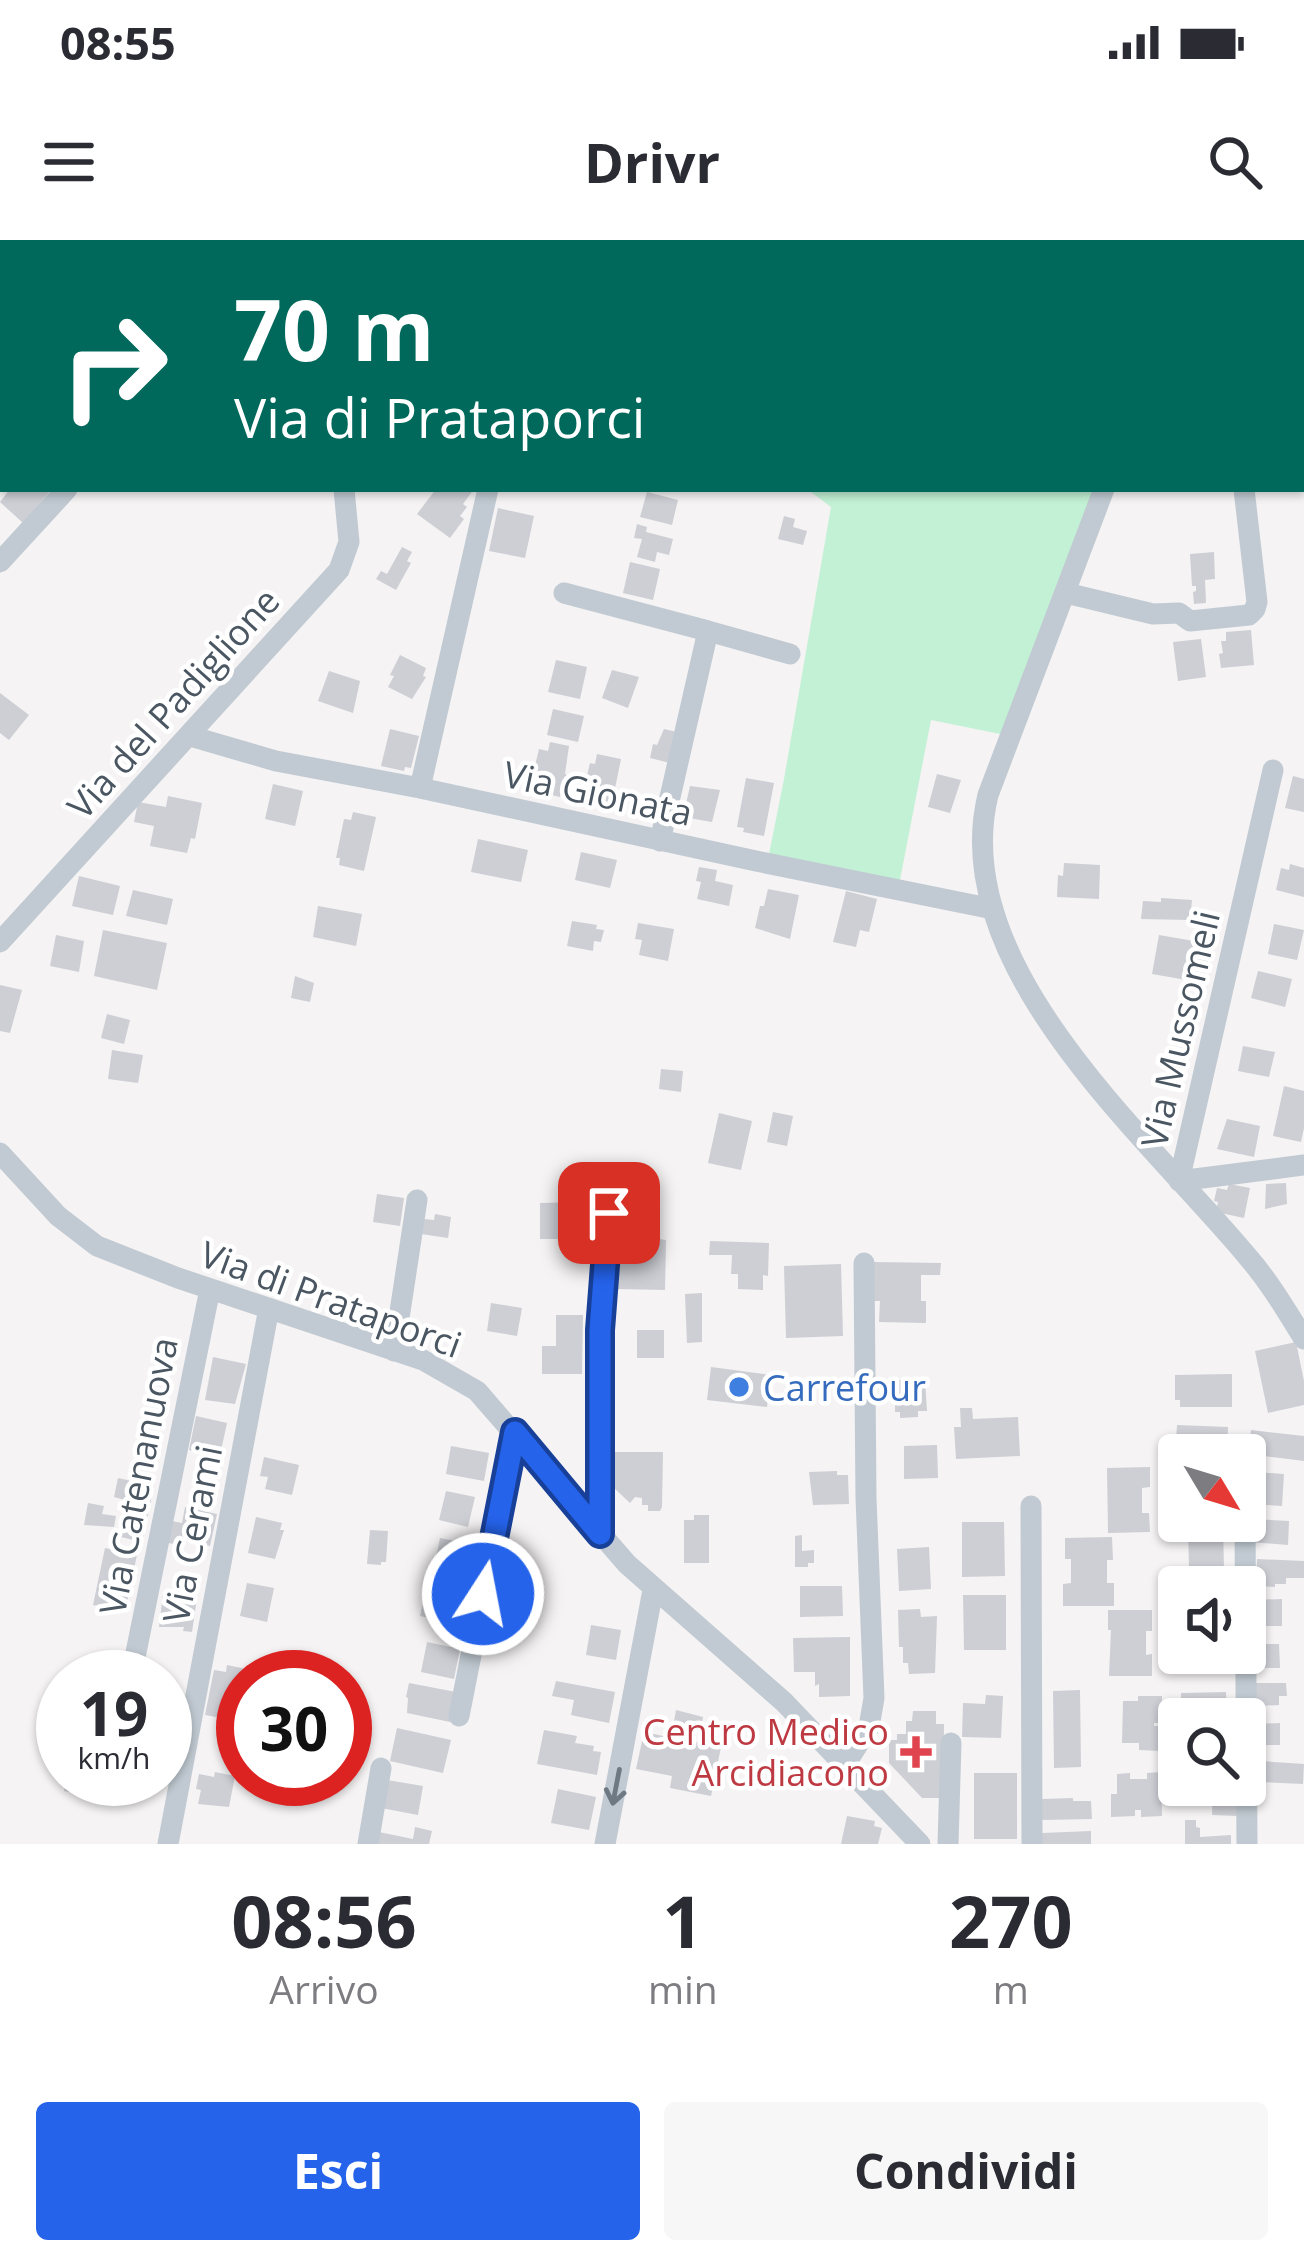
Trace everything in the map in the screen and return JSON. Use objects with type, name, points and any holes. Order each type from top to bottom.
[{"type":"street","points":[[0,562],[64,492]]},
{"type":"street","name":"Via del Padiglione","points":[[0,942],[339,570],[349,542],[344,492]]},
{"type":"street","points":[[420,788],[487,492]]},
{"type":"street","points":[[1103,492],[985,806],[983,848],[993,909],[1046,1022],[1256,1267],[1304,1339]]},
{"type":"street","points":[[1066,593],[1153,614],[1179,613],[1187,621],[1249,615],[1257,602],[1244,492]]},
{"type":"street","points":[[564,593],[790,654]]},
{"type":"street","points":[[660,841],[708,631]]},
{"type":"street","name":"Via Gionata","points":[[190,736],[276,761],[993,909]]},
{"type":"street","name":"Via Mussomeli","points":[[1274,770],[1179,1180],[1304,1166]]},
{"type":"street","name":"Via di Prataporci","points":[[0,1153],[85,1239],[129,1260],[432,1364],[463,1381],[488,1400],[600,1534],[653,1589],[777,1696],[920,1844]]},
{"type":"street","points":[[394,1351],[417,1200]]},
{"type":"street","points":[[600,1534],[600,1330],[609,1213]]},
{"type":"street","points":[[845,1765],[869,1727],[874,1698],[864,1263]]},
{"type":"street","name":"Via Catenanuova","points":[[136,1650],[210,1289]]},
{"type":"street","name":"Via Cerami","points":[[168,1844],[269,1308]]},
{"type":"street","points":[[459,1716],[515,1432]]},
{"type":"street","points":[[1031,1506],[1032,1844]]},
{"type":"street","points":[[1245,1542],[1247,1844]]},
{"type":"street","points":[[605,1844],[653,1589]]},
{"type":"street","points":[[948,1844],[951,1743]]},
{"type":"street","points":[[368,1844],[381,1768]]},
{"type":"green space","points":[[811,492],[1103,492],[1010,736],[931,720],[898,890],[767,864],[831,507]]},
{"type":"building","points":[[8,492],[49,492],[23,523],[0,502]]},
{"type":"building","points":[[434,492],[472,492],[463,504],[467,507],[460,516],[464,519],[450,538],[417,514]]},
{"type":"building","points":[[647,492],[678,500],[672,525],[640,517]]},
{"type":"building","points":[[498,508],[534,516],[525,558],[489,551]]},
{"type":"building","points":[[784,516],[795,519],[793,527],[807,531],[803,545],[778,539]]},
{"type":"building","points":[[637,524],[647,527],[646,532],[673,539],[669,555],[657,552],[655,562],[637,557],[642,539],[634,538]]},
{"type":"building","points":[[402,547],[412,552],[407,561],[411,563],[396,590],[376,579],[381,571],[387,574]]},
{"type":"building","points":[[1214,552],[1215,579],[1205,580],[1206,603],[1194,604],[1190,554]]},
{"type":"building","points":[[630,562],[660,569],[653,600],[623,593]]},
{"type":"building","points":[[1251,630],[1254,665],[1221,668],[1219,654],[1226,632]]},
{"type":"building","points":[[1201,639],[1206,677],[1178,681],[1173,642]]},
{"type":"building","points":[[400,655],[426,668],[426,677],[412,699],[388,687]]},
{"type":"building","points":[[556,660],[587,667],[580,699],[548,692]]},
{"type":"building","points":[[612,670],[639,677],[628,708],[602,698]]},
{"type":"building","points":[[329,671],[360,681],[353,713],[318,701]]},
{"type":"building","points":[[0,693],[29,715],[9,740],[0,733]]},
{"type":"building","points":[[553,709],[584,716],[578,742],[547,735]]},
{"type":"building","points":[[390,729],[419,736],[411,768],[381,766]]},
{"type":"building","points":[[664,729],[677,732],[670,763],[650,758]]},
{"type":"building","points":[[550,742],[569,746],[560,797],[529,790],[539,749],[548,751]]},
{"type":"building","points":[[597,754],[621,759],[612,803],[582,796]]},
{"type":"building","points":[[937,774],[961,780],[950,813],[928,807]]},
{"type":"building","points":[[1293,776],[1304,779],[1304,812],[1285,808]]},
{"type":"building","points":[[746,778],[774,783],[764,836],[737,827]]},
{"type":"building","points":[[273,784],[303,791],[295,826],[265,819]]},
{"type":"building","points":[[690,786],[720,790],[712,822],[683,817]]},
{"type":"building","points":[[168,796],[202,803],[195,839],[191,838],[187,853],[150,846],[154,826],[134,822],[138,802],[166,807]]},
{"type":"building","points":[[353,812],[376,817],[364,871],[339,865],[340,858],[336,858],[344,819],[351,820]]},
{"type":"building","points":[[478,839],[528,850],[521,882],[471,872]]},
{"type":"building","points":[[581,852],[617,860],[610,888],[575,880]]},
{"type":"building","points":[[1064,863],[1100,865],[1099,899],[1057,897]]},
{"type":"building","points":[[1290,864],[1304,868],[1304,897],[1276,890],[1281,868],[1289,870]]},
{"type":"building","points":[[699,867],[717,870],[715,881],[733,885],[729,906],[697,899]]},
{"type":"building","points":[[79,876],[120,886],[113,915],[72,906]]},
{"type":"building","points":[[768,889],[799,895],[790,939],[755,928]]},
{"type":"building","points":[[133,890],[173,899],[167,925],[126,916]]},
{"type":"building","points":[[846,891],[877,899],[869,932],[860,930],[856,947],[833,942]]},
{"type":"building","points":[[1161,898],[1192,900],[1190,920],[1141,919],[1143,901],[1161,902]]},
{"type":"building","points":[[318,906],[362,914],[356,946],[313,937]]},
{"type":"building","points":[[572,921],[604,930],[601,942],[594,941],[593,951],[567,946]]},
{"type":"building","points":[[638,923],[674,929],[668,961],[639,955]]},
{"type":"building","points":[[1274,924],[1304,930],[1297,960],[1268,954]]},
{"type":"building","points":[[103,930],[167,943],[157,990],[94,976]]},
{"type":"building","points":[[56,935],[84,941],[79,972],[50,966]]},
{"type":"building","points":[[1159,935],[1211,944],[1204,983],[1152,974]]},
{"type":"building","points":[[1258,971],[1292,979],[1285,1007],[1251,998]]},
{"type":"building","points":[[295,976],[314,983],[310,1002],[291,998]]},
{"type":"building","points":[[0,985],[22,990],[10,1033],[0,1031]]},
{"type":"building","points":[[107,1014],[130,1020],[124,1044],[101,1038]]},
{"type":"building","points":[[1243,1046],[1275,1052],[1269,1077],[1238,1071]]},
{"type":"building","points":[[112,1050],[143,1055],[138,1083],[108,1079]]},
{"type":"building","points":[[661,1069],[683,1071],[681,1092],[659,1089]]},
{"type":"building","points":[[1284,1086],[1304,1091],[1301,1142],[1273,1136]]},
{"type":"building","points":[[773,1112],[793,1116],[787,1146],[767,1142]]},
{"type":"building","points":[[719,1113],[752,1121],[741,1170],[708,1163]]},
{"type":"building","points":[[1227,1119],[1260,1126],[1254,1157],[1217,1149]]},
{"type":"building","points":[[1286,1183],[1287,1204],[1265,1209],[1266,1184]]},
{"type":"building","points":[[1229,1184],[1250,1188],[1244,1218],[1216,1212],[1217,1188],[1227,1190]]},
{"type":"building","points":[[377,1194],[404,1198],[400,1226],[373,1222]]},
{"type":"building","points":[[579,1202],[580,1239],[540,1239],[540,1203]]},
{"type":"building","points":[[435,1214],[451,1217],[448,1238],[421,1234],[424,1219],[434,1220]]},
{"type":"building","points":[[618,1235],[666,1240],[665,1290],[617,1289]]},
{"type":"building","points":[[710,1241],[769,1243],[763,1290],[738,1289],[738,1274],[731,1274],[732,1255],[709,1255]]},
{"type":"building","points":[[874,1262],[941,1263],[940,1275],[921,1275],[926,1323],[879,1322],[880,1301],[873,1301]]},
{"type":"building","points":[[841,1264],[843,1336],[786,1338],[784,1266]]},
{"type":"building","points":[[702,1293],[702,1342],[687,1343],[685,1294]]},
{"type":"building","points":[[491,1303],[522,1308],[517,1336],[487,1331]]},
{"type":"building","points":[[556,1315],[583,1315],[582,1374],[542,1374],[542,1346],[556,1346]]},
{"type":"building","points":[[637,1330],[664,1330],[664,1358],[637,1358]]},
{"type":"building","points":[[1296,1342],[1304,1405],[1268,1413],[1255,1351]]},
{"type":"building","points":[[213,1357],[246,1364],[235,1404],[205,1400]]},
{"type":"building","name":"Carrefour","points":[[711,1367],[771,1375],[767,1407],[707,1400]]},
{"type":"building","points":[[1232,1374],[1232,1407],[1180,1407],[1180,1400],[1175,1400],[1175,1375]]},
{"type":"building","points":[[895,1380],[925,1380],[927,1411],[900,1418],[900,1412],[895,1412]]},
{"type":"building","points":[[960,1408],[972,1408],[973,1419],[1018,1417],[1020,1456],[956,1459],[954,1427],[961,1427]]},
{"type":"building","points":[[196,1416],[227,1423],[219,1460],[189,1450]]},
{"type":"building","points":[[1177,1425],[1228,1427],[1228,1434],[1176,1434]]},
{"type":"building","points":[[1251,1430],[1304,1436],[1304,1461],[1266,1456],[1266,1434],[1250,1434]]},
{"type":"building","points":[[937,1445],[938,1478],[904,1479],[904,1446]]},
{"type":"building","points":[[451,1446],[489,1453],[484,1481],[446,1474]]},
{"type":"building","points":[[613,1452],[663,1452],[660,1511],[648,1511],[642,1498],[635,1497],[630,1503],[612,1486]]},
{"type":"building","points":[[264,1457],[299,1465],[292,1495],[265,1489],[268,1477],[260,1476]]},
{"type":"building","points":[[1150,1467],[1150,1487],[1142,1488],[1142,1513],[1149,1513],[1150,1532],[1108,1533],[1107,1468]]},
{"type":"building","points":[[837,1471],[837,1475],[848,1475],[849,1504],[813,1505],[809,1472]]},
{"type":"building","points":[[1266,1473],[1284,1474],[1282,1506],[1266,1505]]},
{"type":"building","points":[[118,1478],[154,1486],[142,1542],[117,1536],[125,1500],[114,1497]]},
{"type":"building","points":[[446,1491],[475,1497],[468,1527],[439,1520]]},
{"type":"building","points":[[88,1503],[104,1506],[102,1514],[116,1516],[114,1527],[84,1525]]},
{"type":"building","points":[[185,1507],[217,1514],[210,1546],[162,1542],[166,1520],[182,1523]]},
{"type":"building","points":[[694,1515],[709,1515],[709,1563],[684,1563],[684,1520],[694,1520]]},
{"type":"building","points":[[256,1517],[282,1523],[275,1559],[248,1553]]},
{"type":"building","points":[[1266,1520],[1289,1521],[1288,1545],[1250,1542],[1266,1542]]},
{"type":"building","points":[[962,1522],[1004,1522],[1005,1576],[962,1577]]},
{"type":"building","points":[[370,1530],[388,1531],[386,1562],[381,1565],[367,1564]]},
{"type":"building","points":[[802,1535],[802,1551],[814,1550],[814,1563],[795,1567],[795,1536]]},
{"type":"building","points":[[1112,1537],[1107,1583],[1114,1583],[1114,1606],[1063,1606],[1063,1584],[1071,1583],[1065,1538]]},
{"type":"building","points":[[440,1538],[481,1546],[474,1580],[433,1572]]},
{"type":"building","points":[[1188,1542],[1223,1542],[1224,1566],[1189,1566]]},
{"type":"building","points":[[929,1547],[931,1589],[899,1591],[897,1549]]},
{"type":"building","points":[[105,1548],[137,1555],[125,1611],[93,1605]]},
{"type":"building","points":[[1257,1559],[1304,1561],[1304,1578],[1286,1578],[1286,1584],[1266,1587],[1266,1566],[1257,1566]]},
{"type":"building","points":[[247,1583],[274,1588],[267,1622],[240,1616]]},
{"type":"building","points":[[800,1586],[842,1586],[843,1616],[800,1617]]},
{"type":"building","points":[[163,1594],[197,1598],[192,1632],[183,1631],[184,1627],[159,1627]]},
{"type":"building","points":[[425,1594],[459,1601],[456,1619],[420,1616]]},
{"type":"building","points":[[963,1595],[1006,1595],[1006,1650],[964,1650]]},
{"type":"building","points":[[1282,1599],[1282,1626],[1266,1626],[1266,1600]]},
{"type":"building","points":[[920,1609],[921,1617],[937,1616],[935,1673],[909,1674],[903,1647],[899,1647],[898,1610]]},
{"type":"building","points":[[1108,1610],[1152,1610],[1146,1655],[1152,1654],[1152,1676],[1109,1676]]},
{"type":"building","points":[[591,1625],[621,1630],[616,1660],[586,1655]]},
{"type":"building","points":[[850,1637],[850,1696],[819,1697],[815,1672],[794,1672],[793,1638]]},
{"type":"building","points":[[427,1642],[460,1649],[454,1679],[421,1672]]},
{"type":"building","points":[[1266,1644],[1279,1644],[1280,1668],[1266,1668]]},
{"type":"building","points":[[216,1670],[216,1717],[205,1715]]},
{"type":"building","points":[[556,1681],[615,1692],[609,1723],[571,1715],[574,1700],[552,1696]]},
{"type":"building","points":[[409,1683],[456,1692],[450,1722],[407,1713]]},
{"type":"building","points":[[1254,1683],[1286,1683],[1287,1696],[1279,1696],[1279,1705],[1266,1706],[1266,1698],[1255,1698]]},
{"type":"building","points":[[1080,1690],[1081,1767],[1054,1768],[1053,1691]]},
{"type":"building","points":[[1226,1692],[1226,1698],[1181,1698],[1181,1693]]},
{"type":"building","points":[[986,1695],[1003,1696],[1001,1738],[962,1737],[963,1703],[985,1704]]},
{"type":"building","points":[[1138,1696],[1162,1696],[1158,1698],[1158,1723],[1154,1723],[1158,1751],[1139,1750],[1139,1743],[1122,1743],[1123,1701],[1138,1701]]},
{"type":"building","points":[[676,1710],[703,1717],[691,1741],[721,1747],[711,1796],[670,1788],[672,1776],[636,1769],[644,1732],[673,1738],[674,1732],[686,1734],[687,1729],[673,1727]]},
{"type":"building","name":"Centro Medico Arcidiacono","points":[[913,1711],[936,1711],[936,1724],[944,1724],[943,1798],[922,1798],[889,1763],[889,1740],[906,1734],[906,1721],[912,1721]]},
{"type":"building","points":[[1280,1723],[1280,1745],[1266,1745],[1266,1724]]},
{"type":"building","points":[[397,1728],[451,1740],[443,1773],[390,1761]]},
{"type":"building","points":[[544,1730],[577,1736],[575,1743],[594,1746],[593,1751],[601,1752],[597,1775],[537,1764]]},
{"type":"building","points":[[1266,1761],[1304,1764],[1303,1784],[1266,1782]]},
{"type":"building","points":[[216,1772],[216,1806],[198,1804],[199,1774],[214,1777]]},
{"type":"building","points":[[1158,1772],[1162,1816],[1141,1817],[1141,1810],[1135,1810],[1135,1816],[1111,1817],[1117,1774],[1147,1779],[1147,1773]]},
{"type":"building","points":[[974,1773],[1017,1773],[1017,1839],[974,1839]]},
{"type":"building","points":[[387,1780],[423,1786],[418,1815],[381,1808]]},
{"type":"building","points":[[558,1789],[596,1797],[589,1830],[551,1823]]},
{"type":"building","points":[[1042,1799],[1091,1801],[1092,1819],[1042,1820]]},
{"type":"building","points":[[1212,1806],[1239,1806],[1239,1816],[1212,1815]]},
{"type":"building","points":[[847,1816],[875,1821],[874,1826],[882,1828],[878,1844],[841,1844]]},
{"type":"building","points":[[1185,1820],[1196,1820],[1200,1837],[1231,1835],[1231,1844],[1185,1844]]},
{"type":"building","points":[[415,1827],[432,1831],[429,1844],[377,1844],[379,1832],[413,1839]]},
{"type":"building","points":[[1091,1831],[1091,1844],[1042,1844],[1042,1833]]},
{"type":"place","name":"Carrefour","points":[[739,1387]]},
{"type":"place","name":"Centro Medico Arcidiacono","points":[[916,1752]]},
{"type":"route","points":[[483,1594],[515,1432],[600,1534],[600,1330],[609,1213]]}]
